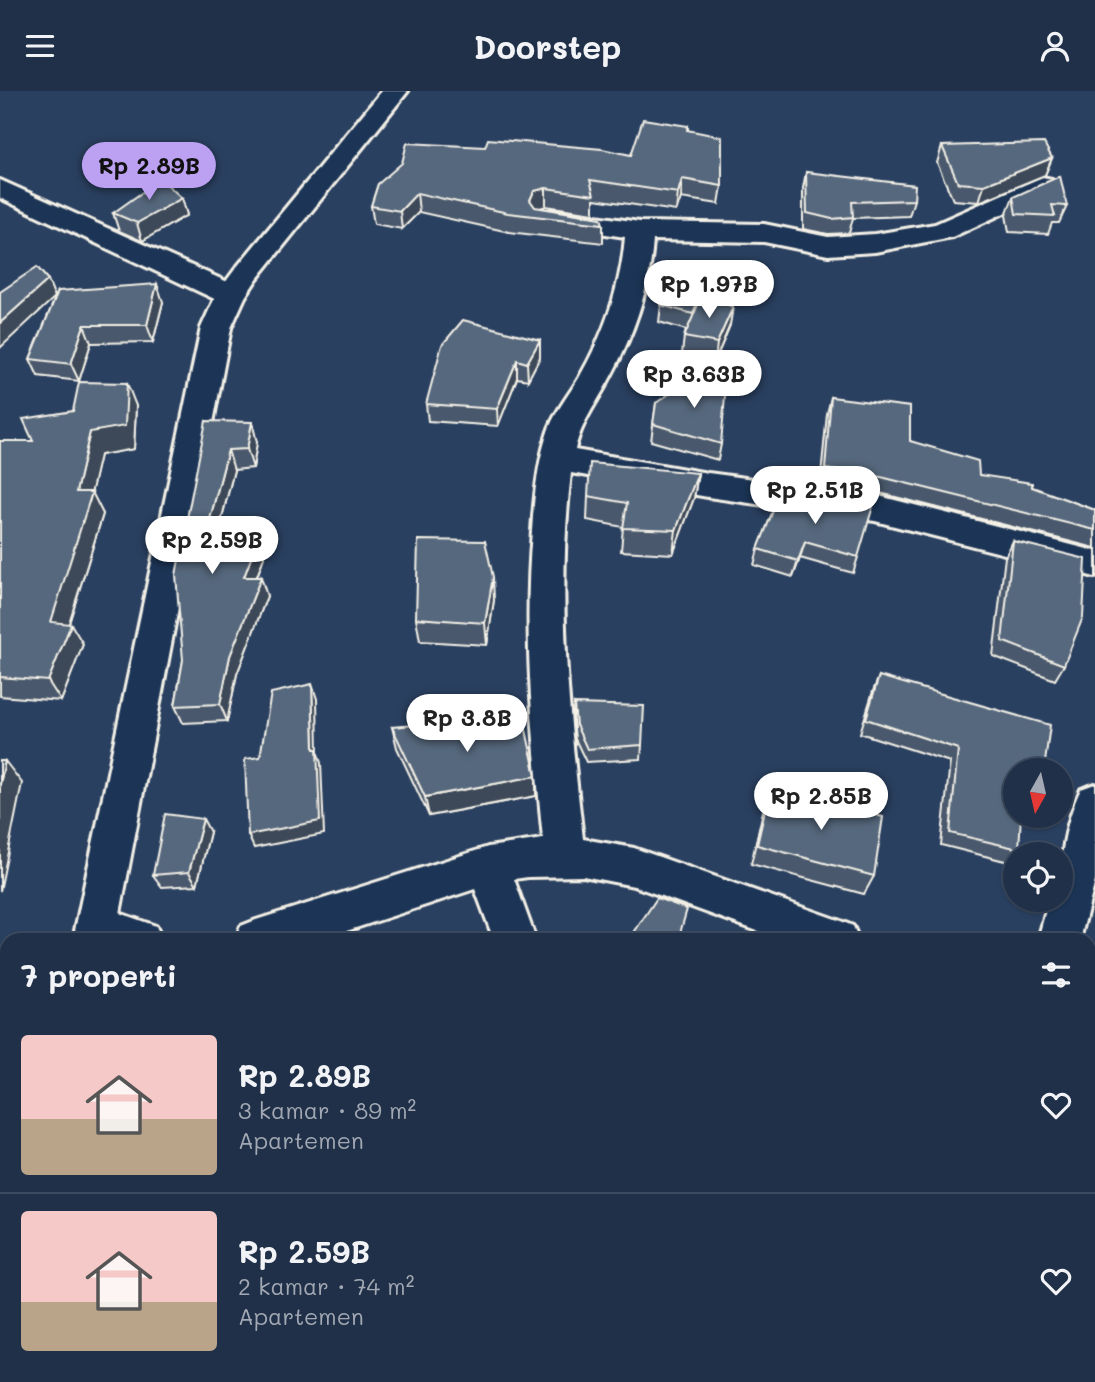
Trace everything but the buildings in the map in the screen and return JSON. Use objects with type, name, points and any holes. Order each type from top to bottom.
[{"type":"street","points":[[95,932],[216,328],[231,295],[265,250],[396,91]]},
{"type":"street","points":[[546,217],[640,231],[764,233],[828,246],[875,243],[942,232],[1042,185]]},
{"type":"street","points":[[0,188],[231,295]]},
{"type":"street","points":[[565,856],[549,701],[545,573],[556,459],[567,418],[593,380],[630,298],[639,259],[640,231]]},
{"type":"street","points":[[556,459],[708,485],[875,508],[1095,563]]},
{"type":"street","points":[[1061,933],[1095,801]]},
{"type":"street","points":[[278,933],[488,866],[528,858],[583,856],[634,867],[818,933]]},
{"type":"street","points":[[488,866],[512,933]]}]
